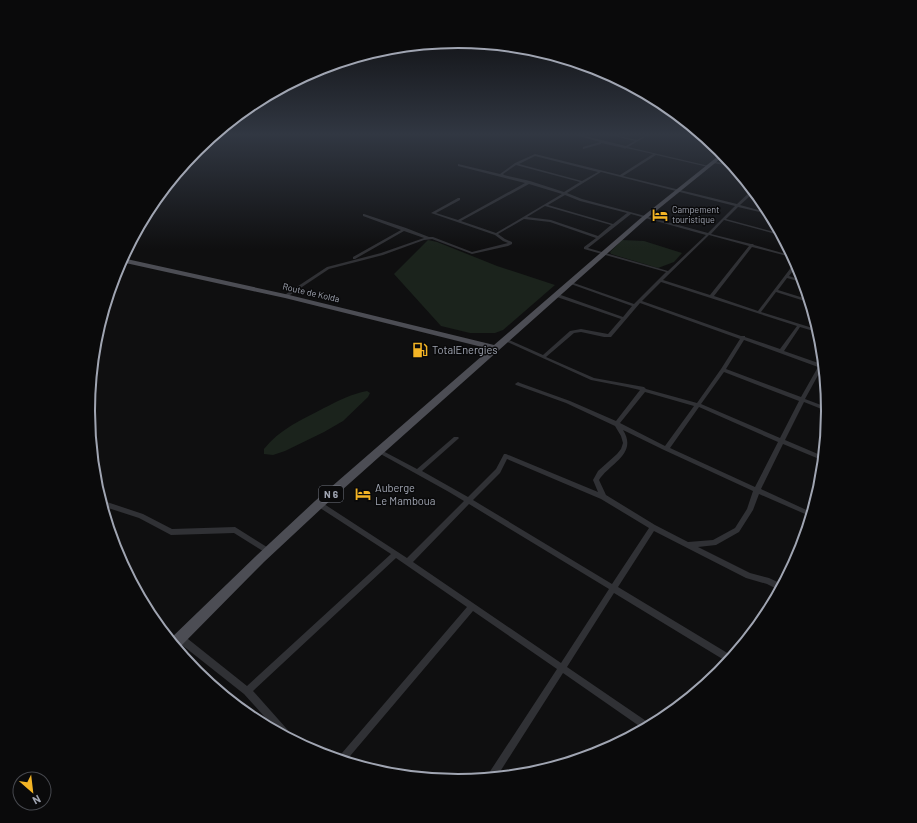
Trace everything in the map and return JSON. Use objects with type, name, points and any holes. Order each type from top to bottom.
[{"type":"main road","points":[[495,348],[644,218],[701,172]]},
{"type":"main road","name":"Route de Kolda","points":[[128,261],[285,296],[495,348]]},
{"type":"main road","name":"N 6","points":[[177,642],[268,551],[495,348]]},
{"type":"street","points":[[488,172],[529,182],[565,193],[581,200],[629,214],[787,255]]},
{"type":"street","points":[[503,172],[501,174],[503,176]]},
{"type":"street","points":[[547,172],[582,182]]},
{"type":"street","points":[[496,234],[599,172]]},
{"type":"street","points":[[602,172],[680,190],[762,212]]},
{"type":"street","points":[[621,176],[627,172]]},
{"type":"street","points":[[458,221],[529,182]]},
{"type":"street","points":[[543,357],[572,332],[582,330],[601,336],[609,336],[635,306],[737,205],[749,195]]},
{"type":"street","points":[[364,215],[472,253],[477,253],[511,243],[496,234],[433,213],[459,199]]},
{"type":"street","points":[[545,204],[614,225]]},
{"type":"street","points":[[629,214],[585,248],[669,272]]},
{"type":"street","points":[[523,218],[550,221],[598,237]]},
{"type":"street","points":[[723,219],[775,233]]},
{"type":"street","points":[[344,263],[404,229]]},
{"type":"street","points":[[285,296],[328,268],[382,254],[423,239],[430,238]]},
{"type":"street","points":[[711,297],[752,246]]},
{"type":"street","points":[[759,312],[792,268]]},
{"type":"street","points":[[786,276],[797,280]]},
{"type":"street","points":[[661,281],[813,330]]},
{"type":"street","points":[[570,283],[635,306]]},
{"type":"street","points":[[776,291],[805,300]]},
{"type":"street","points":[[556,295],[624,319]]},
{"type":"street","points":[[639,302],[819,365]]},
{"type":"street","points":[[781,351],[799,326]]},
{"type":"street","points":[[666,449],[723,370],[743,337]]},
{"type":"street","points":[[505,340],[593,379],[698,404],[819,457]]},
{"type":"street","points":[[723,370],[822,407]]},
{"type":"street","points":[[688,544],[714,543],[737,530],[750,510],[757,490],[802,400],[820,371]]},
{"type":"street","points":[[518,384],[568,402],[617,424],[666,449],[808,513]]},
{"type":"street","points":[[617,424],[644,390]]},
{"type":"street","points":[[603,497],[596,480],[604,469],[616,461],[626,444],[625,434],[617,424]]},
{"type":"street","points":[[417,472],[456,438]]},
{"type":"street","points":[[379,451],[452,490],[727,657]]},
{"type":"street","points":[[408,562],[498,471],[506,456],[603,497],[653,527],[749,576],[769,581],[777,585]]},
{"type":"street","points":[[320,504],[408,562],[643,724]]},
{"type":"street","points":[[107,505],[141,516],[171,532],[235,530],[268,551]]},
{"type":"street","points":[[494,773],[653,527]]},
{"type":"street","points":[[247,691],[396,554]]},
{"type":"street","points":[[344,757],[472,606]]},
{"type":"street","points":[[178,643],[247,691],[280,728]]},
{"type":"shaded area","points":[[428,240],[437,242],[497,266],[555,285],[503,330],[495,333],[470,333],[441,326],[394,274]]},
{"type":"shaded area","points":[[622,240],[644,241],[682,253],[674,262],[658,268],[611,254],[610,252]]},
{"type":"shaded area","points":[[367,391],[370,393],[368,397],[343,421],[285,451],[273,455],[264,454],[264,449],[284,430],[340,400]]},
{"type":"place","name":"Campement touristique","points":[[660,215]]},
{"type":"place","name":"TotalEnergies","points":[[420,350]]},
{"type":"place","name":"Auberge Le Mamboua","points":[[363,494]]}]
